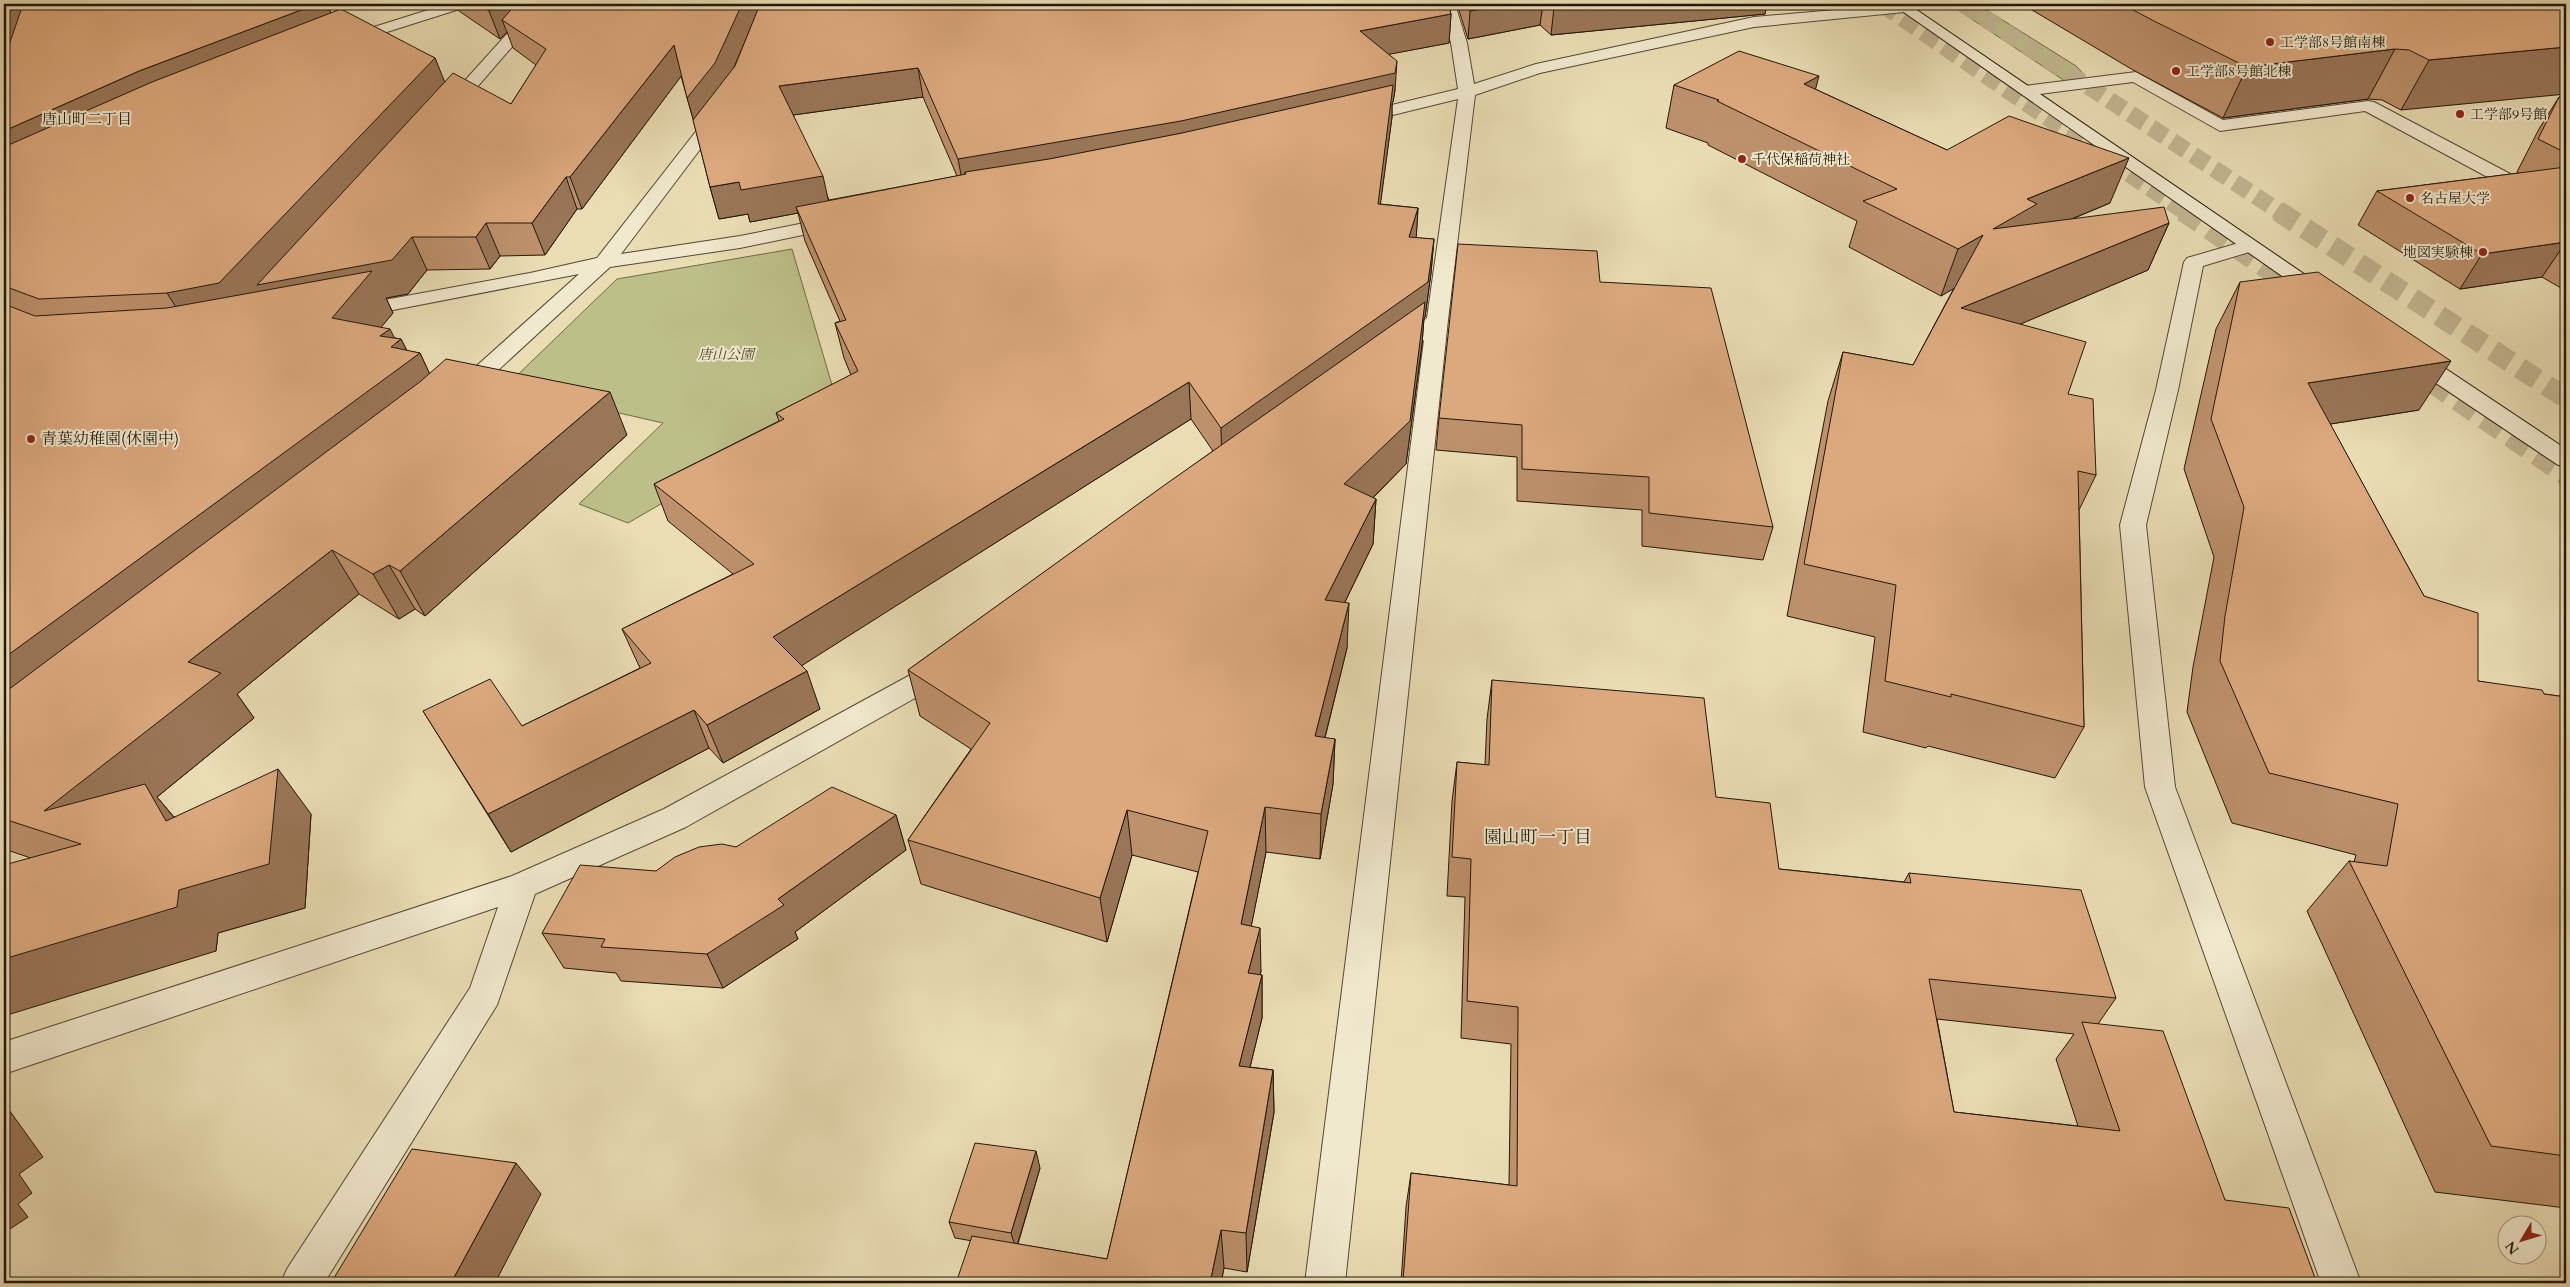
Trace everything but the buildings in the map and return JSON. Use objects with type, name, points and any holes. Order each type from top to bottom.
[{"type":"street","points":[[329,47],[461,4]]},
{"type":"street","points":[[436,123],[542,4]]},
{"type":"street","points":[[1325,1283],[1437,320],[1467,92],[1459,43],[1448,4]]},
{"type":"street","points":[[1343,123],[1467,92],[1536,69],[1754,22],[1902,6],[2338,306]]},
{"type":"street","points":[[2025,91],[2136,77],[2220,126],[2368,106],[2526,190]]},
{"type":"street","points":[[448,404],[604,262],[733,94]]},
{"type":"street","points":[[338,315],[530,279],[604,262],[740,242],[861,217]]},
{"type":"street","points":[[2249,246],[2194,262],[2167,390],[2133,525],[2160,787],[2341,1283]]},
{"type":"street","points":[[1368,371],[1437,320]]},
{"type":"street","points":[[2395,345],[2566,460]]},
{"type":"street","points":[[4,1058],[522,886],[675,818],[970,653]]},
{"type":"street","points":[[301,1283],[485,994],[522,886]]},
{"type":"green space","points":[[1949,4],[1977,4],[2076,66],[2084,74],[2071,85]]},
{"type":"green space","name":"唐山公園","points":[[792,249],[837,402],[628,523],[579,504],[663,423],[505,387],[617,279]]},
{"type":"tunnel","points":[[1882,4],[2185,212]]},
{"type":"tunnel","points":[[1963,4],[2280,212]]},
{"type":"tunnel","points":[[2183,211],[2310,298]]},
{"type":"tunnel","points":[[2278,211],[2566,398]]},
{"type":"tunnel","points":[[2405,364],[2566,475]]},
{"type":"place","name":"工学部8号館南棟","points":[[2270,42]]},
{"type":"place","name":"工学部8号館北棟","points":[[2176,71]]},
{"type":"place","name":"工学部9号館","points":[[2460,114]]},
{"type":"place","name":"千代保稲荷神社","points":[[1742,159]]},
{"type":"place","name":"名古屋大学","points":[[2410,198]]},
{"type":"place","name":"地図実験棟","points":[[2483,252]]},
{"type":"place","name":"青葉幼稚園(休園中)","points":[[31,439]]},
{"type":"district","name":"唐山町二丁目","points":[[87,119]]},
{"type":"district","name":"園山町一丁目","points":[[1538,837]]}]
